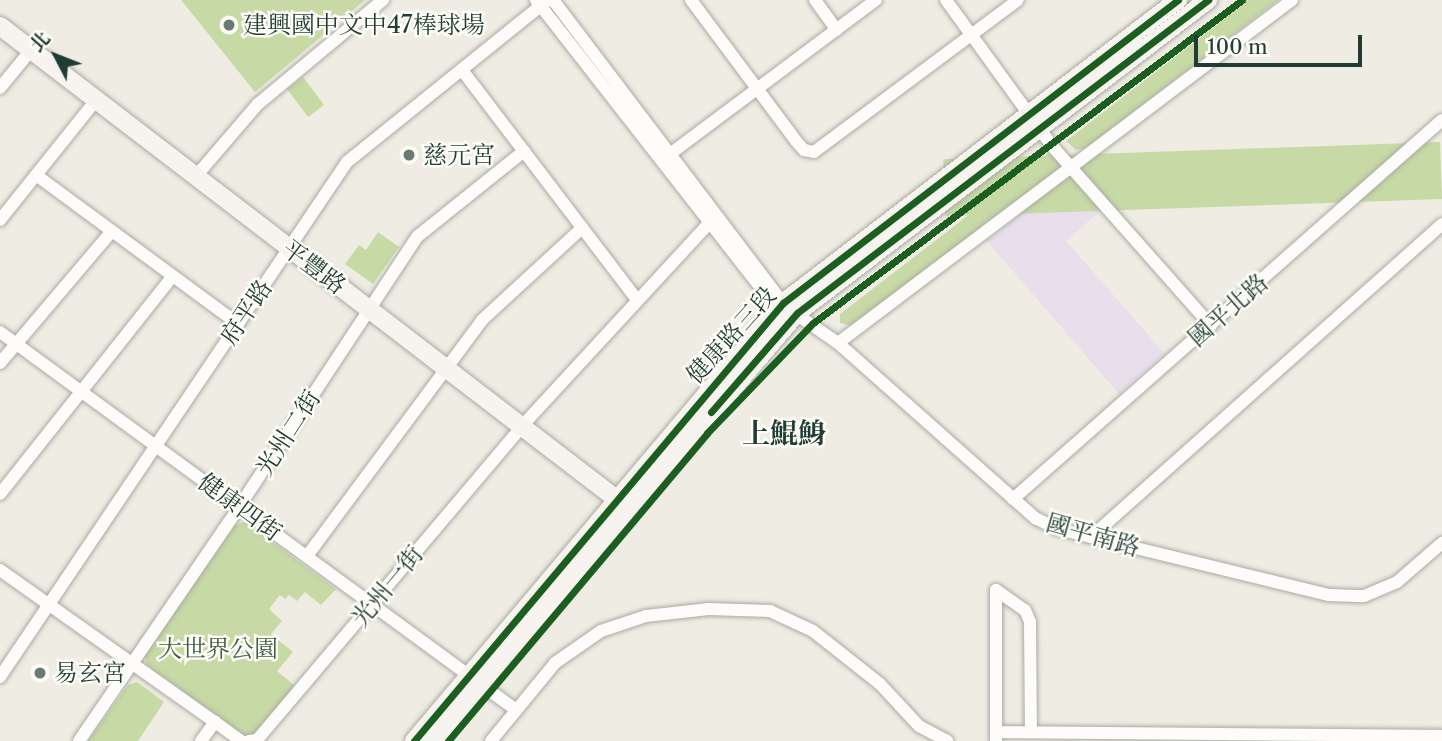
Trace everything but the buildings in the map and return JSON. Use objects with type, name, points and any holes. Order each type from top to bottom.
[{"type":"street","points":[[195,176],[258,104],[383,0]]},
{"type":"street","points":[[691,0],[804,150],[814,152],[1018,0]]},
{"type":"street","points":[[815,0],[837,30]]},
{"type":"street","points":[[666,157],[876,0]]},
{"type":"street","points":[[946,0],[1071,167],[1210,326]]},
{"type":"street","name":"健康路三段","points":[[1035,121],[1178,0]]},
{"type":"street","name":"健康路三段","points":[[414,741],[474,679],[790,308],[1035,121],[1208,0]]},
{"type":"street","points":[[838,343],[1292,0]]},
{"type":"street","points":[[545,2],[666,157],[790,308]]},
{"type":"street","name":"府平路","points":[[0,677],[347,162],[545,2]]},
{"type":"street","name":"平豐路","points":[[0,26],[622,503]]},
{"type":"street","points":[[0,88],[31,50]]},
{"type":"street","points":[[462,70],[637,300]]},
{"type":"street","points":[[0,220],[96,100]]},
{"type":"street","name":"國平北路","points":[[1013,499],[1442,120]]},
{"type":"street","name":"光州二街","points":[[79,741],[239,507],[418,236],[524,151]]},
{"type":"street","name":"國平南路","points":[[666,157],[709,223],[764,292],[838,343],[1035,518],[1058,529],[1318,592],[1364,596],[1397,582],[1442,542]]},
{"type":"street","points":[[36,175],[238,324]]},
{"type":"street","name":"光州一街","points":[[249,741],[257,740],[522,426],[709,223]]},
{"type":"street","points":[[1091,537],[1442,224]]},
{"type":"street","points":[[307,556],[482,320],[582,228]]},
{"type":"street","points":[[0,363],[112,231]]},
{"type":"street","points":[[0,494],[173,276]]},
{"type":"street","name":"健康四街","points":[[0,332],[516,710]]},
{"type":"street","points":[[0,570],[241,741]]},
{"type":"street","points":[[1031,733],[1030,622],[1025,610],[996,590],[996,736],[1031,733],[1442,736]]},
{"type":"street","points":[[491,741],[555,663],[601,631],[646,616],[709,609],[770,611],[813,631],[880,684],[919,726],[947,741]]},
{"type":"street","name":"健康路三段","points":[[433,741],[474,679]]},
{"type":"street","points":[[201,741],[215,722]]},
{"type":"shaded area","points":[[1065,180],[1073,180],[1100,211],[1066,241],[1164,353],[1119,394],[987,241]]},
{"type":"green space","points":[[181,0],[365,0],[255,92]]},
{"type":"green space","points":[[1249,0],[1278,0],[1086,148],[1076,150],[1066,141]]},
{"type":"green space","points":[[303,77],[324,105],[308,117],[287,89]]},
{"type":"green space","points":[[1440,142],[1442,199],[945,216],[943,159]]},
{"type":"green space","points":[[1048,154],[1055,159],[1056,170],[852,326],[840,323],[840,314]]},
{"type":"green space","points":[[378,232],[399,247],[373,284],[345,264],[359,245],[366,250]]},
{"type":"green space","name":"大世界公園","points":[[245,522],[336,589],[321,605],[305,592],[297,601],[289,595],[285,599],[280,595],[269,609],[282,621],[271,634],[293,652],[277,671],[295,686],[254,736],[245,737],[147,665],[145,656],[235,525]]},
{"type":"green space","points":[[137,682],[164,702],[138,741],[88,741],[128,685]]},
{"type":"cycle path","points":[[414,741],[783,303],[1178,0]]},
{"type":"cycle path","points":[[711,412],[797,313],[1208,0]]},
{"type":"cycle path","points":[[448,741],[707,433],[813,323],[1242,0]]},
{"type":"place","name":"建興國中文中47棒球場","points":[[229,25]]},
{"type":"place","name":"慈元宮","points":[[409,155]]},
{"type":"place","name":"易玄宮","points":[[40,673]]},
{"type":"district","name":"上鯤鯓","points":[[784,433]]}]
